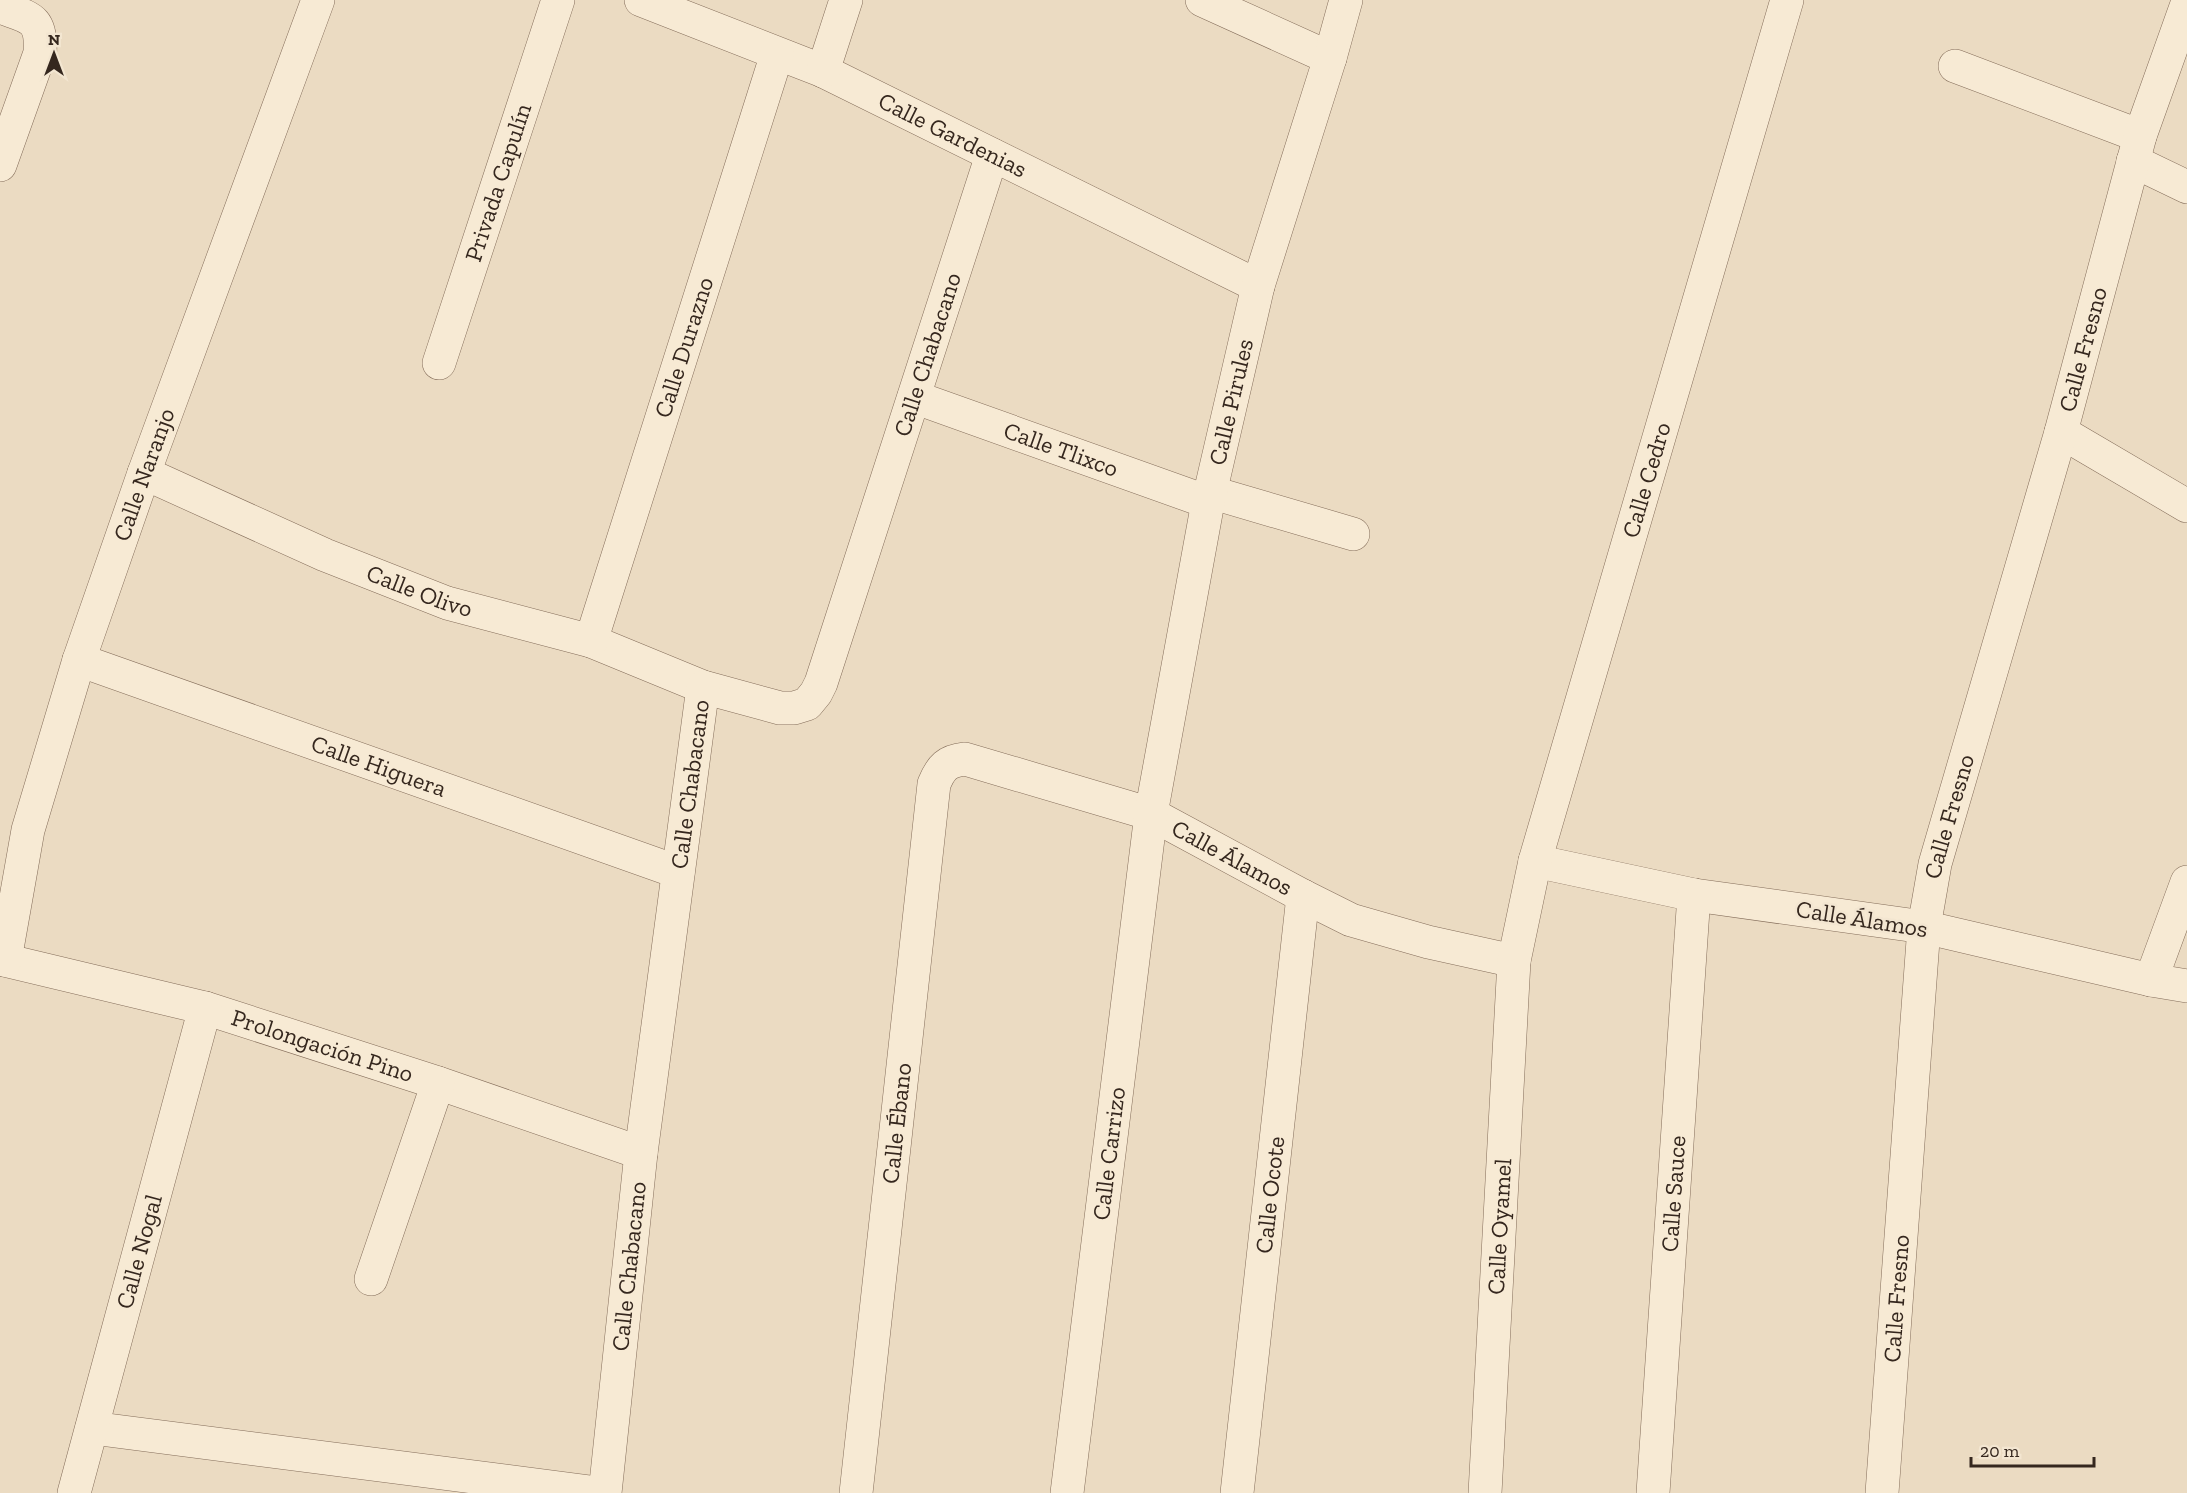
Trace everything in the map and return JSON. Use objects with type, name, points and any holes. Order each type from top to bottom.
[{"type":"street","name":"Calle Naranjo","points":[[2,959],[28,830],[79,660],[144,473],[318,0]]},
{"type":"street","name":"Privada Capulín","points":[[439,363],[558,0]]},
{"type":"street","name":"Calle Gardenias","points":[[641,0],[823,71],[1258,286]]},
{"type":"street","points":[[823,71],[846,0]]},
{"type":"street","points":[[1202,0],[1330,58]]},
{"type":"street","name":"Calle Pirules","points":[[1151,813],[1209,497],[1258,286],[1346,0]]},
{"type":"street","name":"Calle Cedro","points":[[1514,961],[1535,861],[1787,0]]},
{"type":"street","name":"Calle Fresno","points":[[1882,1493],[1924,927],[1935,864],[2061,432],[2137,149],[2187,4]]},
{"type":"street","points":[[0,7],[31,20],[39,28],[40,53],[0,165]]},
{"type":"street","name":"Calle Durazno","points":[[591,641],[777,54]]},
{"type":"street","points":[[1955,66],[2137,149],[2187,187]]},
{"type":"street","name":"Calle Chabacano","points":[[606,1493],[641,1153],[703,687],[780,708],[794,708],[807,704],[816,693],[992,155]]},
{"type":"street","name":"Calle Tlixco","points":[[914,397],[1209,497],[1353,534]]},
{"type":"street","points":[[2061,432],[2187,506]]},
{"type":"street","name":"Calle Olivo","points":[[144,473],[325,555],[447,603],[591,641],[703,687]]},
{"type":"street","name":"Calle Higuera","points":[[79,660],[678,872]]},
{"type":"street","name":"Calle Álamos","points":[[951,761],[965,759],[1151,813],[1351,920],[1428,942],[1514,961]]},
{"type":"street","name":"Calle Ébano","points":[[856,1493],[934,784],[940,770],[951,761]]},
{"type":"street","name":"Calle Carrizo","points":[[1067,1493],[1151,813]]},
{"type":"street","name":"Calle Álamos","points":[[1535,861],[1694,895],[1924,927],[2151,980],[2187,986]]},
{"type":"street","points":[[2151,980],[2187,882]]},
{"type":"street","name":"Calle Sauce","points":[[1653,1493],[1694,895]]},
{"type":"street","name":"Calle Ocote","points":[[1237,1493],[1303,896]]},
{"type":"street","name":"Prolongación Pino","points":[[2,959],[205,1008],[438,1083],[641,1153]]},
{"type":"street","name":"Calle Oyamel","points":[[1485,1493],[1514,961]]},
{"type":"street","name":"Calle Nogal","points":[[74,1493],[205,1008]]},
{"type":"street","points":[[371,1279],[438,1083]]},
{"type":"street","points":[[92,1428],[598,1493]]}]
